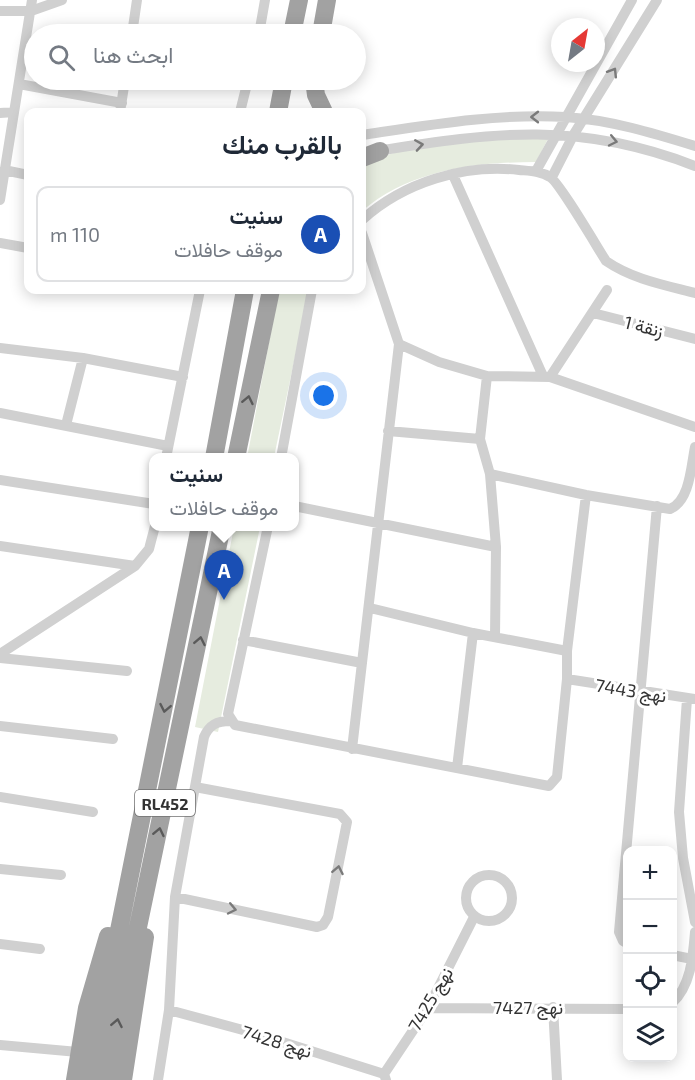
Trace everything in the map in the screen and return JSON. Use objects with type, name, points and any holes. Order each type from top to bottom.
[{"type":"highway","points":[[294,24],[299,0]]},
{"type":"highway","points":[[323,24],[327,0]]},
{"type":"highway","points":[[279,108],[282,90]]},
{"type":"highway","points":[[307,108],[312,90]]},
{"type":"highway","points":[[315,90],[322,108]]},
{"type":"highway","points":[[366,155],[380,151]]},
{"type":"highway","points":[[214,453],[244,294]]},
{"type":"highway","points":[[237,453],[270,294]]},
{"type":"highway","name":"RL452","points":[[89,1080],[124,896],[153,768],[199,531]]},
{"type":"highway","name":"RL452","points":[[106,1080],[221,531]]},
{"type":"highway","points":[[75,1080],[87,1008],[110,929],[124,896]]},
{"type":"highway","points":[[123,1080],[146,943],[144,901]]},
{"type":"street","points":[[0,11],[62,0]]},
{"type":"street","points":[[133,24],[137,0]]},
{"type":"street","points":[[260,24],[265,0]]},
{"type":"street","points":[[536,171],[632,0]]},
{"type":"street","points":[[552,177],[574,134],[657,0]]},
{"type":"street","points":[[29,24],[32,5]]},
{"type":"street","points":[[0,200],[24,54]]},
{"type":"street","points":[[19,84],[24,85]]},
{"type":"street","points":[[44,90],[121,108],[126,90]]},
{"type":"street","points":[[241,108],[246,90]]},
{"type":"street","points":[[0,113],[14,112]]},
{"type":"street","points":[[366,135],[513,117],[566,117],[645,131],[695,146]]},
{"type":"street","points":[[380,151],[485,136],[574,134],[616,141],[695,166]]},
{"type":"street","points":[[366,216],[376,207],[400,193],[425,182],[492,167],[536,171],[552,177],[606,261],[617,269],[654,283],[695,293]]},
{"type":"street","points":[[2,177],[24,175]]},
{"type":"street","points":[[453,175],[546,376]]},
{"type":"street","points":[[0,243],[24,247]]},
{"type":"street","points":[[352,749],[399,344],[366,245]]},
{"type":"street","points":[[546,376],[593,313],[607,290]]},
{"type":"street","points":[[167,453],[199,294]]},
{"type":"street","points":[[281,453],[311,294]]},
{"type":"street","name":"زنقة 1","points":[[593,313],[695,339]]},
{"type":"street","points":[[399,344],[439,362],[487,376],[546,376],[695,427]]},
{"type":"street","points":[[0,348],[82,358],[183,377]]},
{"type":"street","points":[[66,425],[82,358]]},
{"type":"street","points":[[487,376],[480,439],[490,474],[496,547],[495,637]]},
{"type":"street","points":[[0,413],[168,446]]},
{"type":"street","points":[[388,431],[480,439]]},
{"type":"street","points":[[490,474],[586,495],[670,509],[677,507],[684,496],[695,447]]},
{"type":"street","points":[[0,480],[149,503]]},
{"type":"street","points":[[267,531],[228,714],[230,721],[235,725],[352,749],[552,784],[557,777],[567,679],[567,651],[586,495]]},
{"type":"street","points":[[623,941],[619,932],[657,506]]},
{"type":"street","points":[[299,507],[496,547]]},
{"type":"street","points":[[0,656],[135,566],[149,549],[154,531]]},
{"type":"street","points":[[0,546],[135,566]]},
{"type":"street","points":[[370,608],[473,633],[567,651]]},
{"type":"street","points":[[457,768],[473,633]]},
{"type":"street","points":[[243,640],[362,663]]},
{"type":"street","points":[[0,656],[127,671]]},
{"type":"street","name":"نهج 7443","points":[[567,679],[691,699]]},
{"type":"street","points":[[691,699],[679,812],[683,858],[695,922]]},
{"type":"street","points":[[158,1080],[169,1010],[174,897],[195,787],[208,728],[222,721],[230,721]]},
{"type":"street","points":[[0,726],[113,739]]},
{"type":"street","points":[[174,897],[317,927],[323,925],[328,917],[347,822],[340,814],[195,787]]},
{"type":"street","points":[[0,797],[93,812]]},
{"type":"street","points":[[0,869],[61,876]]},
{"type":"street","points":[[485,875],[502,879],[512,894],[508,912],[492,921],[474,917],[465,901],[470,884],[485,875]]},
{"type":"street","name":"نهج 7425","points":[[385,1077],[428,1008],[474,917]]},
{"type":"street","points":[[677,997],[684,988],[692,959],[695,932]]},
{"type":"street","points":[[0,944],[40,949]]},
{"type":"street","points":[[677,956],[692,959]]},
{"type":"street","points":[[553,1007],[557,1080]]},
{"type":"street","name":"نهج 7427","points":[[428,1008],[623,1009]]},
{"type":"street","name":"نهج 7428","points":[[169,1010],[255,1033],[385,1077]]},
{"type":"street","points":[[0,1046],[78,1052]]},
{"type":"shaded area","points":[[550,135],[536,162],[490,164],[444,171],[401,186],[366,208],[366,163],[409,149],[454,140]]},
{"type":"shaded area","points":[[278,294],[308,294],[275,453],[248,453]]},
{"type":"shaded area","points":[[233,531],[259,531],[218,732],[195,727]]},
{"type":"place","name":"سنيت","points":[[224,600]]}]
